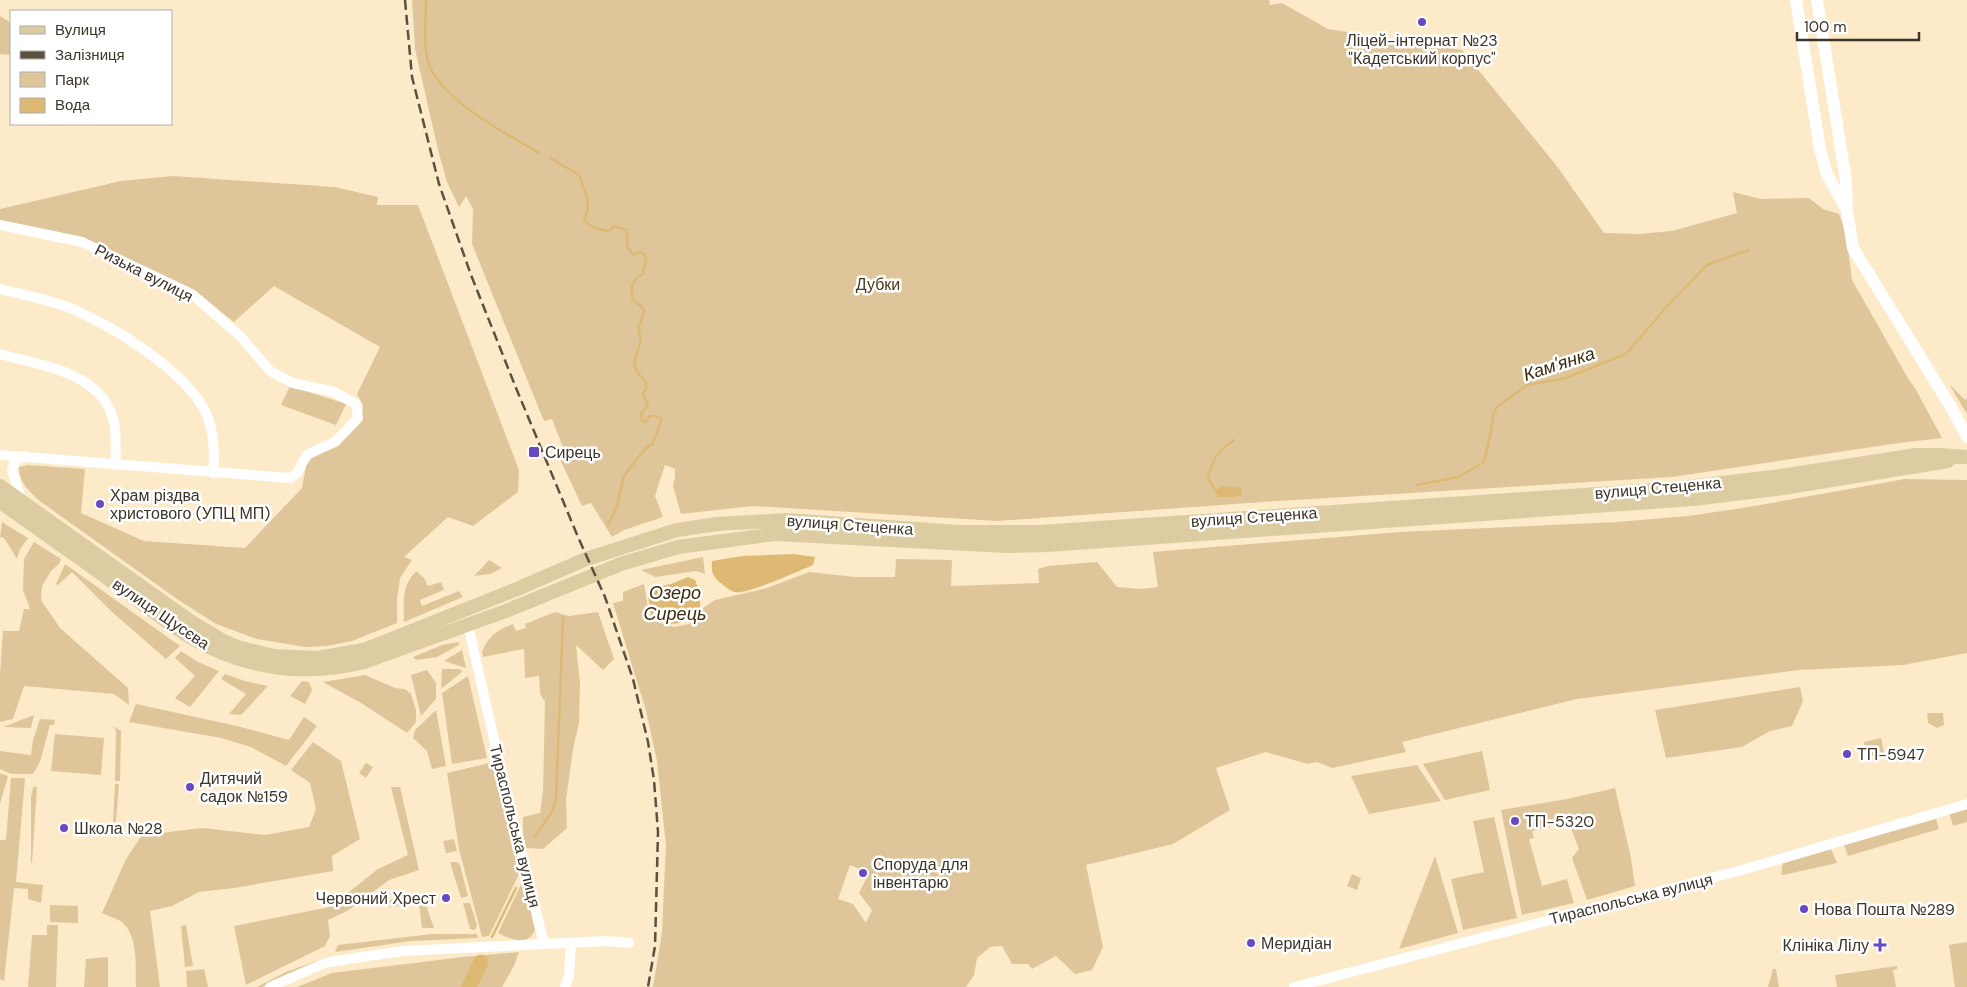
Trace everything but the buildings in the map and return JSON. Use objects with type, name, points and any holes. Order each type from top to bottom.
[{"type":"main road","name":"вулиця Стеценка","points":[[555,573],[586,559],[654,536],[685,529],[737,522],[787,520],[960,532],[1040,532],[1671,489],[1781,476],[1916,455],[1962,457]]},
{"type":"main road","name":"вулиця Стеценка","points":[[568,586],[621,564],[678,547],[775,534],[1007,546],[1048,544],[1693,499],[1783,488],[1940,463],[1962,457]]},
{"type":"main road","name":"вулиця Щусєва","points":[[0,486],[190,622],[237,647],[274,656],[317,658],[364,650],[555,573]]},
{"type":"main road","name":"вулиця Щусєва","points":[[0,502],[192,638],[236,658],[286,670],[344,667],[364,662],[468,625],[568,586]]},
{"type":"street","points":[[1796,0],[1820,149],[1827,174],[1847,211]]},
{"type":"street","points":[[1817,0],[1846,181],[1847,211],[1853,248],[1951,407],[1967,437]]},
{"type":"street","name":"Ризька вулиця","points":[[0,225],[82,242],[193,295],[241,337],[270,371],[293,383],[334,392],[356,404],[358,418],[335,442],[308,454],[298,472],[290,478],[213,473]]},
{"type":"street","points":[[0,289],[68,308],[103,324],[156,359],[189,387],[206,414],[213,441],[213,473],[0,455]]},
{"type":"street","points":[[0,354],[68,373],[96,389],[110,409],[114,422],[116,465]]},
{"type":"street","points":[[22,502],[12,470],[16,460],[24,456]]},
{"type":"street","name":"Тираспольська вулиця","points":[[468,625],[498,758],[544,944]]},
{"type":"street","name":"Тираспольська вулиця","points":[[1294,987],[1742,870],[1967,804]]},
{"type":"street","points":[[270,987],[325,963],[403,951],[498,948],[607,941],[628,943]]},
{"type":"street","points":[[565,987],[569,976],[571,943]]},
{"type":"green space","name":"Дубки","points":[[412,0],[1269,0],[1270,5],[1282,3],[1328,29],[1462,50],[1556,165],[1604,233],[1639,234],[1672,231],[1737,213],[1733,192],[1761,199],[1809,198],[1823,209],[1839,214],[1846,233],[1852,280],[1942,438],[1672,477],[1263,502],[997,521],[753,506],[681,514],[673,486],[675,469],[665,465],[655,496],[663,517],[624,530],[612,537],[591,503],[582,506],[557,453],[564,450],[552,419],[544,421],[472,244],[473,209],[466,196],[459,207],[447,182],[415,49]]},
{"type":"green space","points":[[0,16],[10,22],[10,55],[0,54]]},
{"type":"green space","points":[[173,176],[335,187],[378,197],[377,205],[418,205],[519,470],[518,492],[473,526],[448,517],[404,557],[412,560],[400,578],[397,600],[397,623],[352,641],[327,646],[305,647],[257,639],[216,624],[177,599],[41,502],[29,491],[23,482],[19,473],[19,467],[28,465],[85,469],[81,513],[144,541],[245,548],[302,488],[307,461],[336,445],[362,417],[363,405],[357,394],[380,347],[274,286],[234,322],[193,289],[86,239],[0,221],[0,209],[121,181]]},
{"type":"green space","points":[[1949,384],[1965,400],[1967,398],[1967,414]]},
{"type":"green space","points":[[290,386],[346,404],[336,425],[281,405]]},
{"type":"green space","points":[[1905,479],[1967,480],[1967,653],[1903,665],[1799,670],[1577,699],[1402,742],[1406,752],[1332,768],[1317,762],[1308,764],[1266,752],[1216,768],[1230,810],[1173,844],[1086,865],[1103,947],[1092,970],[1075,974],[1056,956],[1032,969],[1028,964],[1012,964],[1002,946],[990,947],[977,958],[974,975],[966,987],[653,987],[662,932],[666,846],[657,761],[646,711],[613,603],[623,601],[623,592],[644,584],[650,620],[674,627],[689,624],[703,608],[715,600],[767,588],[809,572],[855,577],[895,577],[896,559],[952,560],[951,586],[1039,583],[1038,569],[1048,566],[1097,562],[1117,587],[1141,589],[1158,587],[1153,552],[1400,532],[1617,522],[1688,516]],"holes":[[[850,865],[869,873],[859,893],[872,910],[866,923],[853,904],[838,899]]]},
{"type":"green space","points":[[2,522],[28,538],[20,549],[17,559],[4,538],[0,537]]},
{"type":"green space","points":[[34,542],[61,559],[42,586],[41,600],[60,628],[128,688],[129,705],[114,694],[24,686],[13,719],[0,722],[0,674],[3,631],[19,631],[24,609],[30,609],[23,590],[24,559]]},
{"type":"green space","points":[[703,557],[705,574],[696,571],[655,577],[641,570]]},
{"type":"green space","points":[[489,560],[502,568],[490,574],[474,576]]},
{"type":"green space","points":[[65,564],[180,646],[166,659],[112,612],[72,572],[58,585],[56,584]]},
{"type":"green space","points":[[416,571],[424,578],[428,586],[441,582],[444,590],[420,600],[422,606],[459,591],[463,597],[404,622],[406,589]]},
{"type":"green space","points":[[555,612],[569,616],[598,612],[614,659],[603,670],[576,645],[580,683],[579,723],[573,749],[566,800],[567,828],[543,849],[526,848],[523,833],[523,817],[540,813],[543,791],[545,702],[540,693],[539,676],[525,678],[524,649],[483,657],[482,652],[490,638],[502,629],[513,624],[516,631],[526,628],[525,624]]},
{"type":"green space","points":[[459,642],[459,645],[437,657],[416,660],[413,657],[442,645]]},
{"type":"green space","points":[[462,650],[466,668],[444,661]]},
{"type":"green space","points":[[181,651],[198,662],[219,671],[190,707],[175,698],[195,676],[175,658]]},
{"type":"green space","points":[[442,669],[460,669],[462,672],[441,689]]},
{"type":"green space","points":[[427,670],[436,683],[436,699],[421,716],[411,675]]},
{"type":"green space","points":[[225,674],[268,686],[241,715],[229,714],[246,694],[221,679]]},
{"type":"green space","points":[[365,675],[395,688],[405,689],[411,694],[416,710],[416,722],[407,733],[361,703],[323,682]]},
{"type":"green space","points":[[468,676],[487,758],[452,764],[442,693]]},
{"type":"green space","points":[[302,681],[309,682],[312,690],[305,704],[290,696]]},
{"type":"green space","points":[[1800,687],[1803,701],[1792,726],[1770,731],[1742,747],[1666,758],[1655,710]]},
{"type":"green space","points":[[136,704],[237,726],[289,740],[304,717],[317,726],[286,766],[251,747],[221,738],[129,722]]},
{"type":"green space","points":[[436,710],[446,766],[432,769],[427,751],[413,738],[415,730]]},
{"type":"green space","points":[[1927,713],[1943,713],[1944,725],[1937,728],[1928,723]]},
{"type":"green space","points":[[34,715],[31,728],[3,727]]},
{"type":"green space","points":[[40,719],[55,720],[54,725],[50,725],[40,762],[33,774],[11,774],[0,769],[0,751],[31,755],[33,740]]},
{"type":"green space","points":[[113,726],[121,731],[120,781],[115,781],[116,731]]},
{"type":"green space","points":[[55,734],[104,738],[101,775],[51,771]]},
{"type":"green space","points":[[1881,738],[1884,753],[1867,757],[1864,742]]},
{"type":"green space","points":[[313,742],[341,761],[360,839],[332,856],[333,871],[199,892],[172,906],[150,911],[160,987],[136,987],[135,954],[132,937],[123,923],[102,913],[126,859],[142,835],[203,828],[265,835],[309,827],[316,809],[310,783],[291,770]]},
{"type":"green space","points":[[1482,751],[1490,790],[1445,800],[1423,764]]},
{"type":"green space","points":[[366,763],[373,767],[366,778],[359,773]]},
{"type":"green space","points":[[489,763],[498,767],[521,870],[489,936],[482,937],[459,849],[447,773]]},
{"type":"green space","points":[[1417,765],[1441,801],[1369,814],[1351,776]]},
{"type":"green space","points":[[0,773],[8,776],[0,804]]},
{"type":"green space","points":[[11,778],[25,778],[16,882],[43,885],[41,903],[28,899],[28,889],[14,888],[4,981],[0,979],[0,840],[6,840]]},
{"type":"green space","points":[[115,784],[119,784],[116,822],[113,822]]},
{"type":"green space","points":[[33,787],[37,787],[32,863],[31,797]]},
{"type":"green space","points":[[391,787],[400,787],[419,870],[389,880],[349,910],[328,920],[330,936],[325,946],[246,985],[234,926],[330,907],[378,869],[408,855]]},
{"type":"green space","points":[[1615,788],[1631,858],[1635,886],[1587,900],[1572,858],[1579,849],[1570,826],[1550,826],[1532,831],[1534,838],[1529,839],[1542,886],[1567,879],[1574,903],[1522,915],[1501,810],[1567,799]]},
{"type":"green space","points":[[1967,808],[1967,822],[1953,826],[1949,813]]},
{"type":"green space","points":[[1494,817],[1517,918],[1463,930],[1451,879],[1484,872],[1473,821]]},
{"type":"green space","points":[[1936,819],[1939,829],[1848,856],[1844,845]]},
{"type":"green space","points":[[454,839],[457,851],[446,853],[443,841]]},
{"type":"green space","points":[[1831,849],[1837,863],[1781,874],[1783,863]]},
{"type":"green space","points":[[1435,856],[1458,933],[1399,949]]},
{"type":"green space","points":[[450,862],[457,862],[460,865],[468,896],[461,898]]},
{"type":"green space","points":[[1352,874],[1361,878],[1357,890],[1347,886]]},
{"type":"green space","points":[[523,880],[535,930],[528,938],[518,940],[498,933]]},
{"type":"green space","points":[[422,894],[434,928],[422,928],[419,904],[390,907],[389,900]]},
{"type":"green space","points":[[463,903],[470,903],[477,925],[475,930],[470,929]]},
{"type":"green space","points":[[50,905],[78,906],[78,923],[50,922]]},
{"type":"green space","points":[[47,925],[58,925],[56,987],[28,987],[32,935],[47,935]]},
{"type":"green space","points":[[186,925],[193,966],[185,967],[181,926]]},
{"type":"green space","points":[[432,934],[477,934],[478,938],[411,941],[335,952],[338,945]]},
{"type":"green space","points":[[1967,942],[1967,987],[1955,987],[1949,945]]},
{"type":"green space","points":[[519,952],[514,966],[502,987],[297,987],[332,973]]},
{"type":"green space","points":[[108,957],[108,987],[84,987],[86,959]]},
{"type":"green space","points":[[325,958],[262,987],[257,987],[286,972]]},
{"type":"green space","points":[[1897,966],[1897,969],[1893,970],[1896,987],[1837,987],[1835,975]]},
{"type":"green space","points":[[204,969],[208,987],[187,987],[186,971]]},
{"type":"green space","points":[[1773,969],[1776,969],[1779,987],[1768,987]]},
{"type":"water","points":[[1224,486],[1241,488],[1242,495],[1217,497],[1215,490]]},
{"type":"water","name":"Озеро Сирець","points":[[794,554],[815,557],[813,565],[773,582],[741,592],[728,589],[716,579],[712,572],[712,561],[743,556]]},
{"type":"water","name":"Озеро Сирець","points":[[688,577],[695,580],[700,592],[700,609],[684,622],[672,624],[652,620],[648,597],[653,588],[671,584]]},
{"type":"waterway","name":"Сирець","points":[[426,0],[426,48],[428,62],[435,76],[460,102],[476,114],[539,153]]},
{"type":"waterway","name":"Сирець","points":[[550,158],[579,175],[588,203],[587,214],[584,219],[586,222],[602,230],[609,231],[614,226],[627,230],[629,249],[634,255],[640,252],[645,255],[646,260],[643,274],[632,285],[633,300],[644,311],[639,327],[641,338],[634,365],[637,372],[646,382],[646,389],[643,394],[648,405],[641,414],[642,420],[645,423],[650,416],[662,419],[652,444],[644,450],[624,476],[616,509],[608,525]]},
{"type":"waterway","name":"Кам'янка","points":[[1417,485],[1458,477],[1484,462],[1493,414],[1497,407],[1527,385],[1566,378],[1626,354],[1669,304],[1707,265],[1748,250]]},
{"type":"waterway","points":[[1215,490],[1208,478],[1212,465],[1219,452],[1234,440]]},
{"type":"waterway","name":"Сирець","points":[[535,837],[553,810],[556,798],[563,618]]},
{"type":"waterway","name":"Сирець","points":[[492,937],[516,888]]},
{"type":"waterway","name":"Сирець","points":[[469,987],[481,962]]},
{"type":"railway","points":[[405,0],[412,77],[439,184],[471,275],[516,388],[605,597],[633,679],[648,742],[654,780],[658,832],[655,946],[648,987]]},
{"type":"place","name":"Ліцей-інтернат №23 \"Кадетський корпус\"","points":[[1422,22]]},
{"type":"place","name":"Сирець","points":[[534,452]]},
{"type":"place","name":"Храм різдва христового (УПЦ МП)","points":[[100,504]]},
{"type":"place","name":"ТП-5947","points":[[1847,754]]},
{"type":"place","name":"Дитячий садок №159","points":[[190,787]]},
{"type":"place","name":"ТП-5320","points":[[1515,821]]},
{"type":"place","name":"Школа №28","points":[[64,828]]},
{"type":"place","name":"Споруда для інвентарю","points":[[863,873]]},
{"type":"place","name":"Червоний Хрест","points":[[446,898]]},
{"type":"place","name":"Нова Пошта №289","points":[[1804,909]]},
{"type":"place","name":"Меридіан","points":[[1251,943]]},
{"type":"place","name":"Клініка Лілу","points":[[1880,945]]}]
